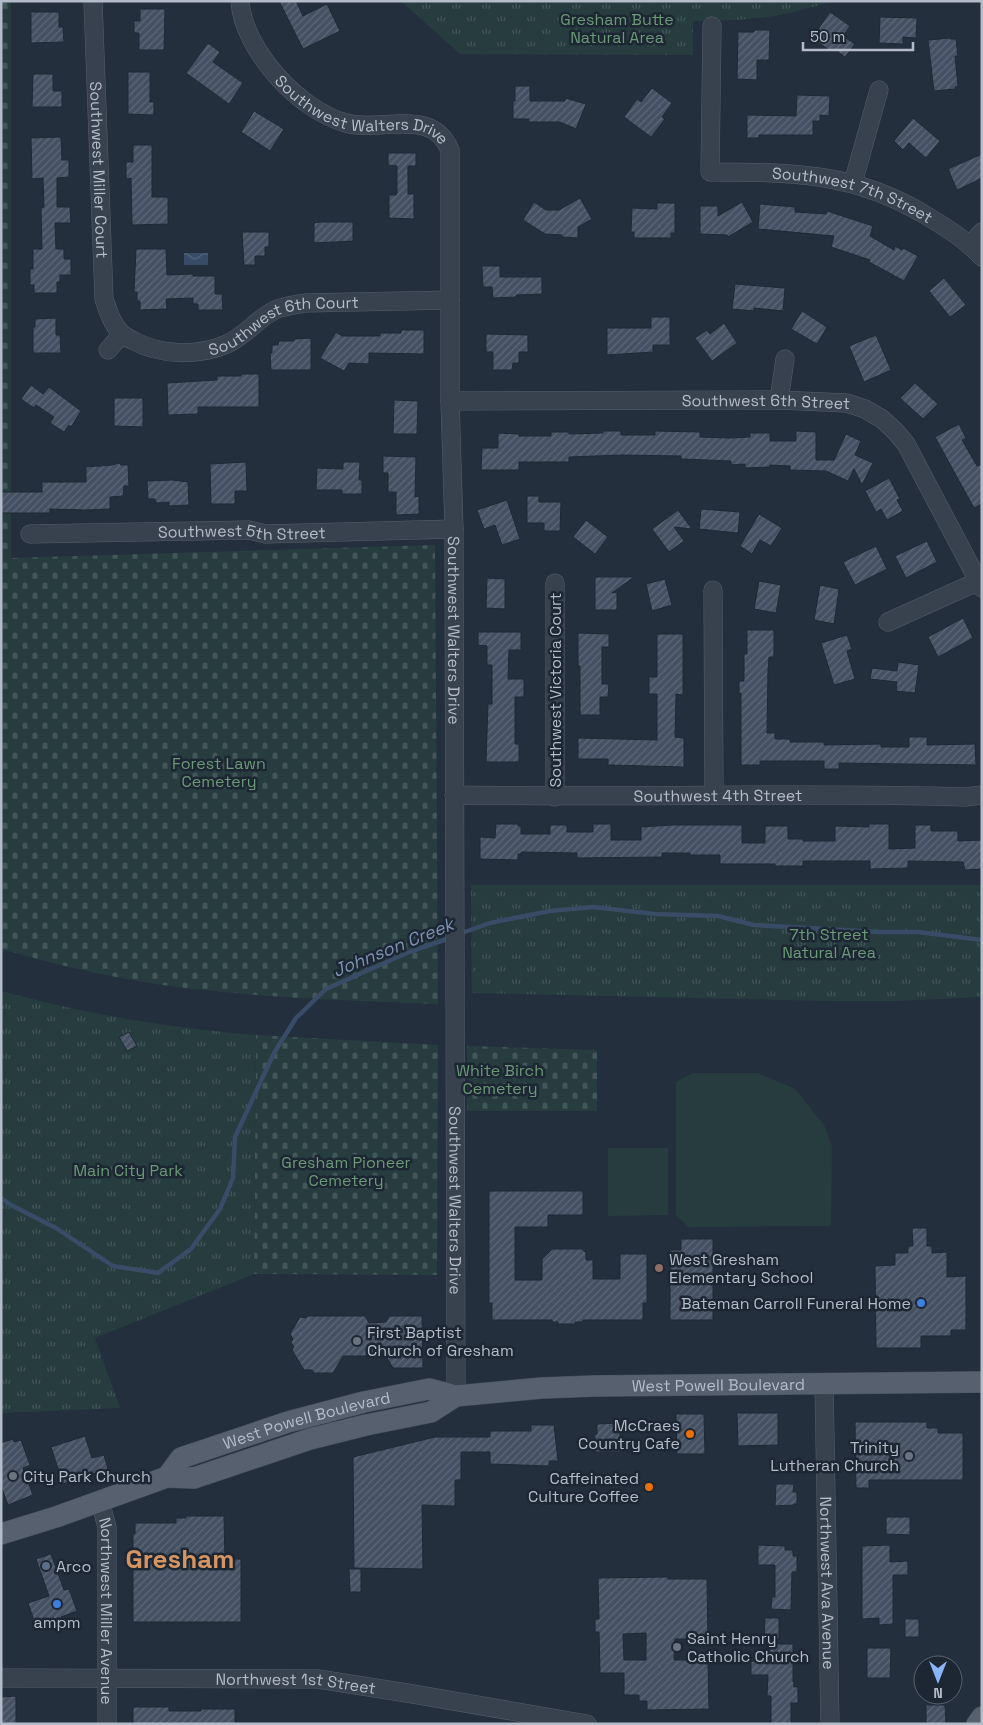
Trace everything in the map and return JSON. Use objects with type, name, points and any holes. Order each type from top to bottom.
[{"type":"main road","name":"West Powell Boulevard","points":[[1,1534],[167,1477],[194,1478],[310,1439],[431,1412],[456,1396],[542,1388],[595,1386],[982,1382]]},
{"type":"main road","points":[[977,1724],[982,1717]]},
{"type":"street","name":"Southwest Miller Court","points":[[92,1],[104,299],[110,318],[122,334]]},
{"type":"street","name":"Southwest Walters Drive","points":[[240,1],[249,35],[264,58],[296,94],[318,112],[342,122],[360,126],[415,124],[434,131],[443,137],[450,150],[450,401],[454,529],[456,886],[456,1396]]},
{"type":"street","name":"Southwest 7th Street","points":[[712,26],[710,172],[769,172],[813,175],[853,183],[889,195],[908,204],[978,245]]},
{"type":"street","points":[[853,183],[879,90]]},
{"type":"street","name":"Southwest 6th Court","points":[[122,334],[144,346],[159,351],[196,352],[214,349],[230,343],[274,311],[288,306],[450,300]]},
{"type":"street","points":[[108,350],[122,334]]},
{"type":"street","points":[[779,400],[785,359]]},
{"type":"street","name":"Southwest 6th Street","points":[[450,401],[779,400],[847,402],[865,409],[882,419],[895,430],[906,444],[980,585]]},
{"type":"street","name":"Southwest 5th Street","points":[[30,534],[249,530],[266,534],[454,529]]},
{"type":"street","name":"Southwest Victoria Court","points":[[555,583],[555,797]]},
{"type":"street","points":[[888,622],[980,585]]},
{"type":"street","points":[[713,590],[714,795]]},
{"type":"street","name":"Southwest 4th Street","points":[[454,796],[714,795],[965,797],[982,794]]},
{"type":"street","name":"Northwest Ava Avenue","points":[[824,1383],[830,1724]]},
{"type":"street","name":"Northwest Miller Avenue","points":[[100,1501],[107,1527],[106,1724]]},
{"type":"street","name":"Northwest 1st Street","points":[[1,1678],[318,1679],[408,1692],[587,1724]]},
{"type":"green space","name":"Forest Lawn Cemetery","points":[[1,1],[11,1],[11,558],[435,545],[438,1004],[298,998],[160,985],[54,963],[1,949]]},
{"type":"green space","name":"Gresham Butte Natural Area","points":[[401,1],[832,1],[780,15],[730,20],[693,21],[693,55],[460,54]]},
{"type":"green space","name":"7th Street Natural Area","points":[[471,885],[982,885],[982,997],[897,1001],[828,1001],[472,993]]},
{"type":"green space","name":"Main City Park","points":[[1,991],[64,1007],[127,1019],[256,1035],[254,1274],[95,1338],[120,1408],[1,1413]]},
{"type":"green space","name":"Gresham Pioneer Cemetery","points":[[256,1035],[438,1045],[437,1275],[254,1274]]},
{"type":"green space","name":"White Birch Cemetery","points":[[467,1046],[597,1050],[597,1111],[467,1111]]},
{"type":"green space","points":[[693,1073],[758,1073],[795,1089],[824,1125],[832,1146],[831,1226],[688,1227],[676,1215],[676,1082]]},
{"type":"green space","points":[[608,1148],[668,1148],[668,1215],[608,1216]]},
{"type":"water","points":[[184,253],[208,253],[208,265],[184,265]]},
{"type":"building","points":[[279,1],[296,1],[303,16],[327,4],[340,31],[303,49]]},
{"type":"building","points":[[140,9],[165,9],[164,50],[139,50],[139,33],[134,33],[134,21],[140,21]]},
{"type":"building","points":[[31,12],[59,12],[59,27],[63,27],[64,42],[31,43]]},
{"type":"building","points":[[830,12],[850,26],[843,36],[855,44],[845,57],[834,49],[832,52],[812,38]]},
{"type":"building","points":[[880,17],[917,18],[916,38],[903,37],[903,44],[879,43]]},
{"type":"building","points":[[754,30],[770,30],[769,60],[757,60],[757,80],[737,79],[738,32],[754,32]]},
{"type":"building","points":[[956,39],[958,56],[955,56],[958,86],[955,89],[934,91],[928,40]]},
{"type":"building","points":[[208,43],[220,52],[213,62],[243,83],[229,104],[186,73]]},
{"type":"building","points":[[128,72],[150,72],[150,102],[154,102],[154,115],[128,114]]},
{"type":"building","points":[[33,74],[53,74],[53,91],[62,91],[62,107],[32,107]]},
{"type":"building","points":[[515,86],[530,86],[530,101],[565,101],[565,98],[586,104],[576,129],[560,122],[528,122],[529,119],[513,119]]},
{"type":"building","points":[[652,88],[672,103],[662,117],[665,119],[651,137],[624,117],[637,99],[641,102]]},
{"type":"building","points":[[797,95],[830,96],[829,116],[820,115],[820,121],[813,121],[813,135],[759,135],[759,138],[747,138],[747,115],[796,116]]},
{"type":"building","points":[[254,111],[284,129],[270,151],[241,132]]},
{"type":"building","points":[[913,118],[940,141],[926,158],[909,143],[903,150],[894,141]]},
{"type":"building","points":[[61,137],[62,160],[69,160],[69,177],[57,178],[57,207],[70,207],[71,223],[55,223],[56,249],[64,249],[64,259],[71,259],[71,275],[60,275],[60,282],[57,282],[57,293],[34,293],[34,285],[30,285],[30,269],[33,269],[33,249],[42,249],[41,208],[44,207],[43,178],[32,179],[31,138]]},
{"type":"building","points":[[133,145],[152,145],[152,197],[168,197],[168,224],[132,225],[131,178],[126,179],[126,162],[133,162]]},
{"type":"building","points":[[388,153],[416,153],[416,166],[408,166],[408,194],[414,194],[414,219],[389,218],[389,195],[396,195],[397,193],[397,166],[388,165]]},
{"type":"building","points":[[982,154],[982,178],[957,190],[948,169]]},
{"type":"building","points":[[580,198],[592,219],[578,227],[578,238],[545,234],[523,220],[534,202],[546,210],[559,210]]},
{"type":"building","points":[[742,202],[753,222],[728,237],[727,235],[700,234],[700,206],[718,206],[718,216]]},
{"type":"building","points":[[657,203],[675,203],[675,233],[671,233],[671,238],[634,238],[634,232],[631,232],[632,208],[657,209]]},
{"type":"building","points":[[760,204],[795,207],[795,212],[826,214],[827,211],[873,226],[870,236],[894,250],[895,246],[918,256],[904,281],[869,262],[870,260],[831,247],[834,236],[758,229]]},
{"type":"building","points":[[353,222],[353,241],[314,243],[314,223]]},
{"type":"building","points":[[242,232],[269,232],[269,247],[265,247],[265,256],[255,256],[255,265],[244,265]]},
{"type":"building","points":[[136,249],[166,249],[167,275],[193,274],[193,276],[215,276],[215,294],[222,294],[223,310],[198,310],[198,304],[193,304],[193,298],[166,299],[167,309],[140,310],[137,292],[134,292]]},
{"type":"building","points":[[482,266],[500,266],[500,277],[542,277],[542,294],[493,298],[492,287],[483,287]]},
{"type":"building","points":[[944,278],[966,305],[950,317],[929,291]]},
{"type":"building","points":[[735,284],[785,288],[783,311],[754,308],[754,311],[732,309]]},
{"type":"building","points":[[802,311],[827,327],[817,344],[791,329]]},
{"type":"building","points":[[651,317],[670,317],[670,345],[653,345],[653,352],[607,355],[607,328],[651,328]]},
{"type":"building","points":[[56,318],[56,335],[60,335],[61,353],[33,353],[33,327],[35,327],[35,319]]},
{"type":"building","points":[[724,323],[737,343],[712,361],[695,338],[707,330],[710,334]]},
{"type":"building","points":[[401,330],[424,330],[424,354],[369,353],[369,364],[349,363],[344,371],[320,358],[336,332],[342,336],[380,336],[380,333],[401,333]]},
{"type":"building","points":[[486,334],[528,335],[528,352],[519,352],[519,363],[513,363],[512,370],[493,370],[493,352],[486,352]]},
{"type":"building","points":[[876,335],[891,370],[864,382],[849,346]]},
{"type":"building","points":[[311,338],[311,370],[271,370],[270,353],[272,353],[272,345],[278,345],[279,341]]},
{"type":"building","points":[[241,374],[259,374],[259,407],[198,407],[198,414],[168,415],[167,383],[217,380],[217,376],[241,376]]},
{"type":"building","points":[[915,383],[938,404],[923,419],[900,398]]},
{"type":"building","points":[[31,385],[43,394],[49,387],[81,411],[71,427],[69,425],[64,432],[50,423],[54,417],[36,405],[34,408],[21,399]]},
{"type":"building","points":[[114,398],[143,398],[143,427],[114,426]]},
{"type":"building","points":[[394,400],[418,401],[417,434],[393,434]]},
{"type":"building","points":[[959,424],[966,438],[962,440],[977,466],[982,464],[982,504],[974,508],[935,437]]},
{"type":"building","points":[[603,431],[621,431],[621,435],[655,435],[655,431],[700,432],[700,437],[730,438],[750,437],[750,433],[770,433],[770,441],[796,441],[796,431],[816,432],[816,460],[834,460],[846,434],[861,441],[855,455],[873,463],[862,485],[854,469],[848,481],[826,471],[790,470],[790,466],[770,465],[770,467],[745,468],[745,464],[731,465],[731,461],[681,459],[681,456],[621,455],[569,457],[569,462],[519,462],[519,470],[481,470],[482,448],[498,448],[498,433],[519,434],[519,436],[551,436],[551,432],[569,432],[569,434],[603,433]]},
{"type":"building","points":[[383,456],[416,457],[415,497],[419,496],[419,514],[396,515],[396,492],[388,492],[388,473],[383,473]]},
{"type":"building","points":[[246,462],[247,491],[235,491],[235,504],[211,504],[210,464]]},
{"type":"building","points":[[343,462],[360,462],[359,480],[362,480],[362,494],[342,494],[342,490],[316,490],[317,468],[343,469]]},
{"type":"building","points":[[119,463],[121,465],[128,465],[129,486],[124,486],[123,496],[110,497],[110,509],[50,509],[50,513],[1,513],[1,492],[42,492],[42,482],[86,482],[86,467]]},
{"type":"building","points":[[889,478],[900,499],[897,500],[903,511],[887,520],[881,509],[876,512],[865,491]]},
{"type":"building","points":[[172,480],[188,482],[189,505],[169,506],[169,502],[156,503],[155,499],[148,499],[147,481]]},
{"type":"building","points":[[527,496],[539,496],[539,502],[561,502],[560,531],[544,531],[544,523],[527,523]]},
{"type":"building","points":[[507,500],[520,539],[502,545],[495,525],[484,529],[477,510]]},
{"type":"building","points":[[701,509],[740,512],[738,533],[699,529]]},
{"type":"building","points":[[678,510],[692,529],[674,527],[684,541],[669,552],[652,529]]},
{"type":"building","points":[[759,514],[782,528],[771,546],[760,540],[752,554],[740,546]]},
{"type":"building","points":[[586,520],[608,537],[595,554],[573,537]]},
{"type":"building","points":[[927,541],[937,562],[906,578],[895,556]]},
{"type":"building","points":[[876,546],[887,569],[855,585],[843,562]]},
{"type":"building","points":[[595,577],[634,577],[612,593],[617,592],[617,610],[595,610]]},
{"type":"building","points":[[487,578],[505,579],[505,609],[486,608]]},
{"type":"building","points":[[665,579],[672,605],[652,611],[646,584]]},
{"type":"building","points":[[759,581],[781,585],[776,613],[754,609]]},
{"type":"building","points":[[820,585],[839,589],[834,624],[814,620]]},
{"type":"building","points":[[963,618],[973,638],[938,657],[928,637]]},
{"type":"building","points":[[747,630],[774,630],[774,657],[769,657],[768,671],[767,733],[775,733],[775,739],[790,739],[790,742],[824,742],[824,745],[881,744],[881,747],[909,747],[909,737],[927,737],[927,745],[975,744],[976,765],[839,763],[839,769],[824,769],[824,761],[760,761],[760,765],[741,765],[741,693],[739,693],[739,681],[744,681],[744,654],[747,654]]},
{"type":"building","points":[[478,632],[521,632],[521,650],[509,650],[508,679],[524,679],[524,697],[515,697],[515,744],[519,744],[519,762],[486,762],[488,704],[492,704],[492,665],[487,665],[487,646],[478,645]]},
{"type":"building","points":[[578,633],[609,634],[609,647],[602,647],[602,684],[609,684],[608,697],[600,697],[600,715],[580,715]]},
{"type":"building","points":[[657,634],[683,634],[683,695],[676,694],[675,737],[684,738],[684,767],[608,765],[608,759],[578,759],[578,738],[657,740],[657,694],[649,694],[649,677],[657,677]]},
{"type":"building","points":[[847,635],[852,649],[847,651],[855,679],[834,685],[821,643]]},
{"type":"building","points":[[898,662],[919,665],[915,693],[896,691],[897,682],[870,679],[872,668],[897,671]]},
{"type":"building","points":[[496,824],[518,824],[518,826],[521,826],[521,834],[550,834],[550,825],[567,825],[567,832],[593,832],[593,824],[611,824],[611,840],[641,840],[641,827],[742,825],[742,843],[765,843],[765,826],[788,826],[788,839],[835,841],[835,826],[869,827],[869,824],[889,824],[889,849],[915,848],[915,825],[931,825],[931,831],[958,831],[958,841],[982,840],[982,869],[965,870],[963,862],[908,861],[908,868],[870,869],[870,861],[803,861],[803,866],[720,864],[720,855],[690,855],[690,853],[662,853],[662,857],[577,858],[577,853],[521,852],[521,854],[518,854],[518,860],[480,859],[480,837],[495,838]]},
{"type":"building","points":[[129,1032],[137,1046],[127,1051],[119,1037]]},
{"type":"building","points":[[489,1191],[583,1191],[583,1215],[548,1215],[548,1227],[515,1227],[515,1280],[542,1280],[542,1259],[552,1249],[582,1249],[586,1253],[586,1260],[593,1260],[593,1279],[620,1279],[620,1254],[647,1254],[647,1303],[643,1303],[643,1320],[583,1320],[583,1322],[575,1322],[575,1324],[558,1324],[558,1322],[552,1322],[552,1320],[492,1320],[492,1303],[489,1303]]},
{"type":"building","name":"Bateman Carroll Funeral Home","points":[[912,1228],[927,1228],[927,1246],[932,1246],[932,1253],[947,1252],[947,1277],[966,1276],[966,1330],[951,1330],[951,1336],[921,1336],[921,1348],[876,1348],[875,1266],[895,1265],[895,1253],[908,1253],[908,1246],[913,1246]]},
{"type":"building","points":[[681,1239],[713,1239],[713,1320],[670,1320],[670,1250],[681,1250]]},
{"type":"building","points":[[307,1316],[365,1316],[369,1323],[386,1322],[389,1316],[422,1316],[423,1368],[393,1368],[386,1356],[343,1356],[333,1373],[314,1373],[312,1370],[304,1370],[292,1350],[294,1347],[291,1342],[293,1339],[290,1334],[300,1317],[306,1318]]},
{"type":"building","points":[[737,1413],[778,1413],[778,1445],[738,1446]]},
{"type":"building","name":"McCraes Country Cafe","points":[[676,1414],[704,1414],[705,1454],[677,1454]]},
{"type":"building","name":"Trinity Lutheran Church","points":[[855,1422],[927,1422],[927,1428],[938,1428],[938,1433],[963,1433],[963,1480],[869,1480],[869,1488],[856,1488]]},
{"type":"building","points":[[620,1423],[620,1452],[595,1452],[597,1424]]},
{"type":"building","points":[[531,1425],[554,1425],[558,1461],[549,1461],[549,1466],[490,1464],[490,1452],[461,1452],[461,1480],[455,1480],[455,1506],[422,1505],[423,1569],[354,1568],[353,1457],[435,1437],[490,1437],[490,1431],[531,1431]]},
{"type":"building","points":[[85,1436],[92,1458],[104,1455],[108,1469],[63,1484],[51,1447]]},
{"type":"building","points":[[13,1439],[14,1442],[21,1440],[30,1465],[23,1468],[33,1495],[8,1505],[1,1486],[1,1443]]},
{"type":"building","points":[[776,1484],[794,1484],[793,1492],[797,1492],[797,1504],[775,1506]]},
{"type":"building","points":[[186,1516],[224,1516],[225,1559],[241,1559],[241,1622],[133,1622],[133,1534],[135,1534],[135,1523],[176,1523],[176,1518],[186,1518]]},
{"type":"building","points":[[886,1517],[910,1517],[910,1535],[886,1534]]},
{"type":"building","points":[[758,1545],[785,1546],[785,1550],[793,1550],[793,1556],[797,1556],[797,1572],[792,1572],[791,1610],[771,1609],[772,1597],[775,1597],[775,1565],[758,1565]]},
{"type":"building","points":[[890,1545],[890,1562],[908,1561],[908,1575],[893,1575],[893,1624],[879,1625],[879,1618],[862,1619],[862,1546]]},
{"type":"building","points":[[51,1554],[64,1590],[69,1589],[77,1611],[61,1617],[63,1623],[42,1630],[40,1624],[36,1626],[28,1603],[49,1596],[36,1559]]},
{"type":"building","points":[[349,1569],[361,1569],[361,1592],[350,1592]]},
{"type":"building","name":"Saint Henry Catholic Church","points":[[668,1577],[668,1579],[707,1579],[708,1639],[675,1639],[674,1660],[708,1660],[709,1709],[647,1710],[647,1701],[639,1701],[639,1695],[624,1695],[624,1673],[600,1673],[599,1632],[595,1632],[595,1619],[599,1619],[598,1578]],"holes":[[[646,1633],[646,1660],[624,1660],[623,1634]]]},
{"type":"building","points":[[765,1618],[779,1618],[779,1639],[764,1639]]},
{"type":"building","points":[[905,1619],[919,1619],[919,1637],[905,1637]]},
{"type":"building","points":[[769,1644],[793,1644],[793,1682],[794,1687],[798,1687],[798,1703],[791,1703],[791,1724],[771,1724],[771,1696],[767,1696],[768,1675],[751,1675],[751,1661],[769,1662]]},
{"type":"building","points":[[867,1648],[891,1648],[890,1678],[867,1678]]},
{"type":"building","points":[[16,1696],[16,1724],[1,1724],[1,1697]]},
{"type":"building","points":[[926,1705],[945,1705],[946,1724],[926,1724]]},
{"type":"building","points":[[133,1707],[169,1707],[169,1711],[235,1709],[235,1724],[133,1724]]},
{"type":"waterway","name":"Johnson Creek","points":[[459,934],[490,923],[550,911],[593,907],[655,914],[718,916],[754,925],[879,932],[918,932],[982,940]]},
{"type":"waterway","name":"Johnson Creek","points":[[1,1198],[56,1228],[113,1266],[158,1273],[191,1249],[220,1209],[233,1178],[235,1137],[274,1053],[296,1018],[326,989],[409,952],[450,938]]},
{"type":"place","name":"West Gresham Elementary School","points":[[659,1268]]},
{"type":"place","name":"Bateman Carroll Funeral Home","points":[[921,1303]]},
{"type":"place","name":"First Baptist Church of Gresham","points":[[357,1341]]},
{"type":"place","name":"McCraes Country Cafe","points":[[690,1434]]},
{"type":"place","name":"Trinity Lutheran Church","points":[[909,1456]]},
{"type":"place","name":"City Park Church","points":[[13,1476]]},
{"type":"place","name":"Caffeinated Culture Coffee","points":[[649,1487]]},
{"type":"place","name":"Arco","points":[[46,1566]]},
{"type":"place","name":"ampm","points":[[57,1604]]},
{"type":"place","name":"Saint Henry Catholic Church","points":[[677,1647]]},
{"type":"district","name":"Gresham","points":[[180,1559]]}]
